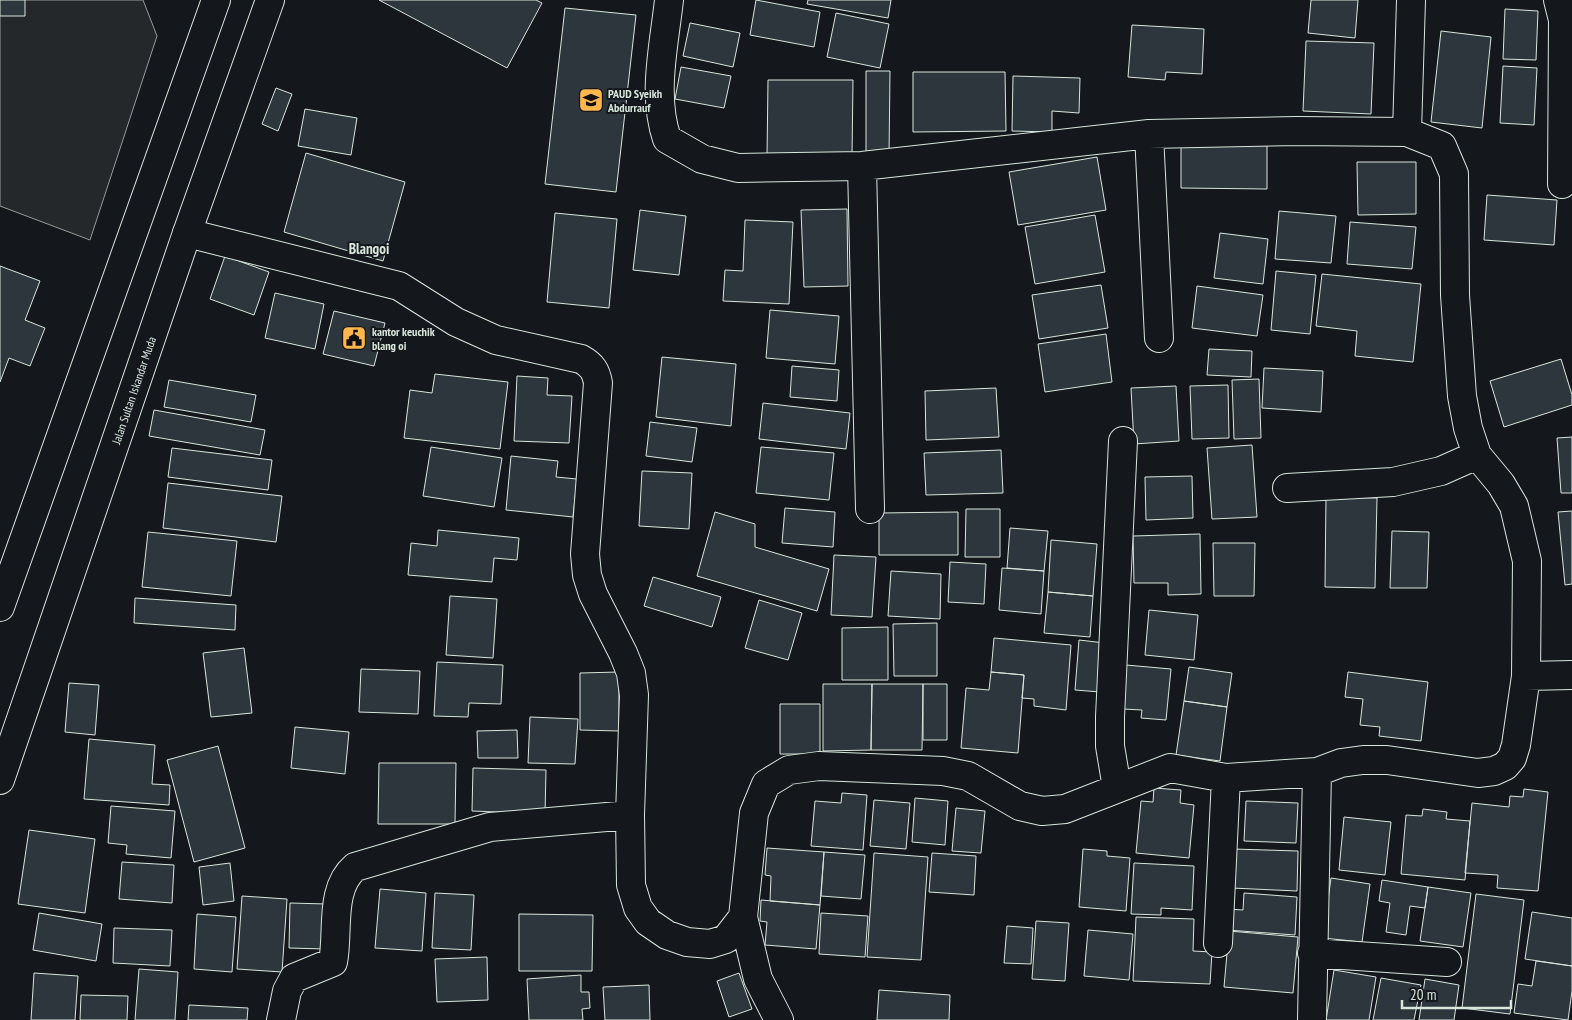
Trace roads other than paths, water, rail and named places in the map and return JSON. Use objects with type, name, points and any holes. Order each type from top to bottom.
[{"type":"main road","points":[[0,607],[216,0]]},
{"type":"main road","name":"Jalan Sultan Iskandar Muda","points":[[0,780],[187,233],[270,0]]},
{"type":"main road","points":[[670,0],[659,94],[661,121],[667,139],[702,159],[738,168],[862,166],[1149,134],[1297,131],[1407,132],[1442,146],[1454,174],[1455,295],[1462,396],[1468,428],[1477,454],[1501,484],[1514,506],[1527,561],[1526,676],[1516,746],[1512,758],[1505,766],[1494,771],[1478,773],[1387,760],[1363,760],[1341,764],[1318,772],[1226,778],[1170,768],[1066,808],[1042,811],[1020,806],[968,776],[944,770],[819,766],[789,770],[766,784],[754,813],[743,917],[758,979],[779,1020]]},
{"type":"main road","points":[[1407,132],[1411,0]]},
{"type":"main road","points":[[1558,0],[1563,20],[1562,184]]},
{"type":"main road","points":[[1149,134],[1159,338]]},
{"type":"main road","points":[[862,166],[870,509]]},
{"type":"main road","points":[[187,233],[399,286],[456,322],[496,340],[581,359],[590,364],[596,372],[598,383],[585,554],[587,575],[593,594],[631,673],[634,695],[630,815],[631,885],[638,908],[648,922],[667,935],[680,940],[710,944],[726,939],[743,917]]},
{"type":"main road","points":[[1117,788],[1110,746],[1110,716],[1123,441]]},
{"type":"main road","points":[[1287,488],[1393,482],[1441,471],[1477,454]]},
{"type":"main road","points":[[1526,676],[1572,675]]},
{"type":"main road","points":[[1312,1020],[1312,953],[1318,772]]},
{"type":"main road","points":[[1218,943],[1226,778]]},
{"type":"main road","points":[[281,1020],[287,991],[294,978],[333,962],[339,890],[347,874],[355,867],[490,827],[630,815]]},
{"type":"main road","points":[[1312,953],[1447,962]]},
{"type":"place","name":"PAUD Syeikh Abdurrauf","points":[[591,100]]},
{"type":"place","name":"kantor keuchik blang oi","points":[[354,338]]},
{"type":"district","name":"Blangoi","points":[[369,248]]}]
